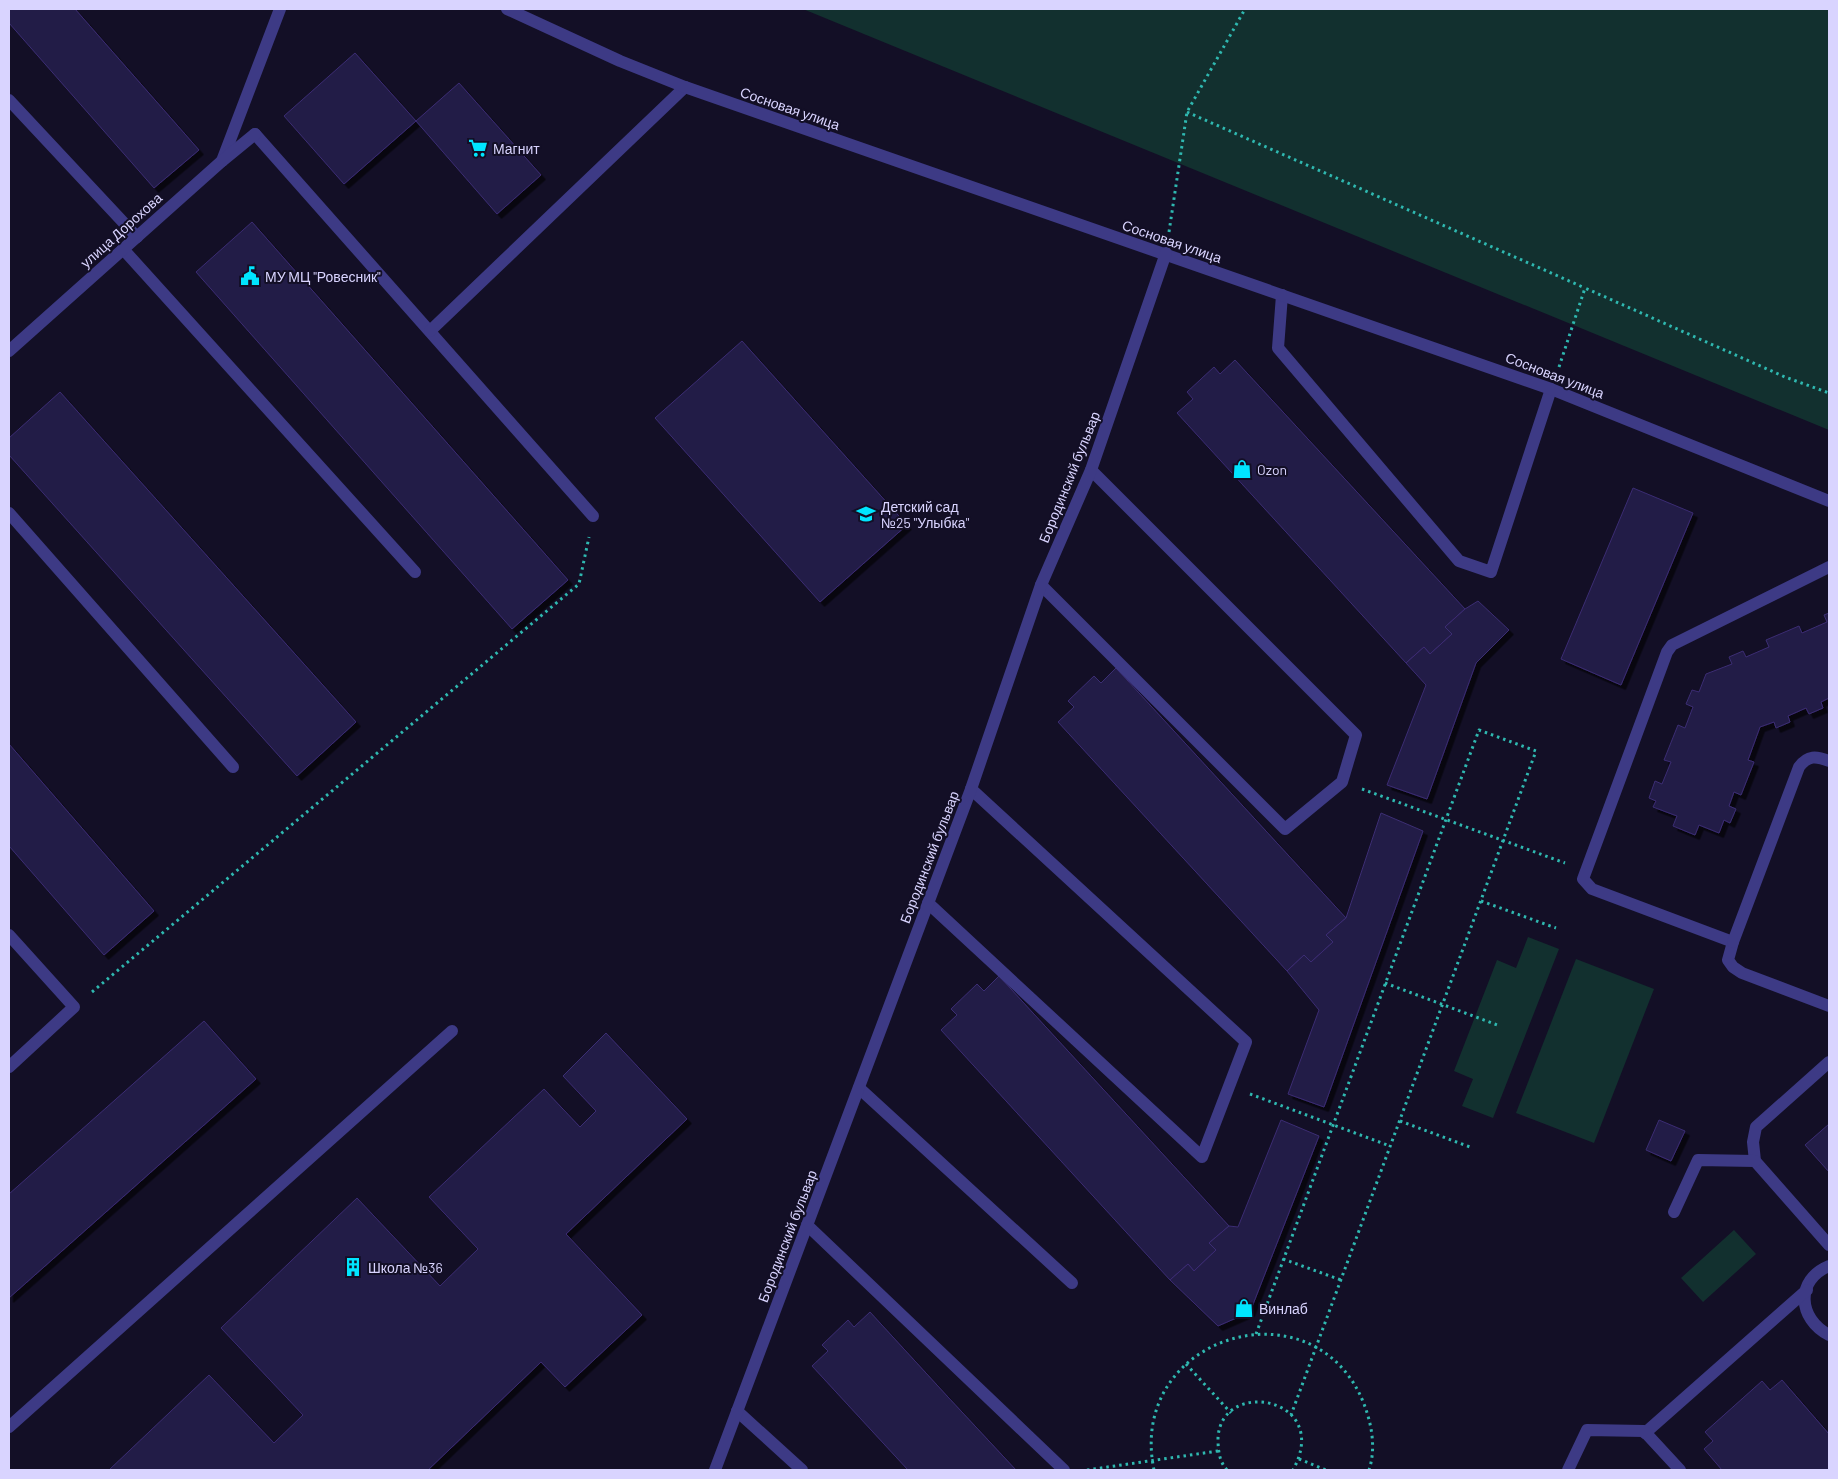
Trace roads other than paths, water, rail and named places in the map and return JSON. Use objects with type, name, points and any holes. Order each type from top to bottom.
[{"type":"street","points":[[222,161],[280,9]]},
{"type":"street","name":"Сосновая улица","points":[[506,9],[620,61],[685,87],[1552,389],[1829,501]]},
{"type":"street","points":[[593,516],[430,331],[685,87]]},
{"type":"street","points":[[9,100],[137,237]]},
{"type":"street","name":"улица Дорохова","points":[[9,351],[222,161],[256,134],[430,331]]},
{"type":"street","points":[[123,249],[415,572]]},
{"type":"street","name":"Бородинский бульвар","points":[[715,1470],[971,789],[1041,585],[1091,470],[1166,253]]},
{"type":"street","points":[[1282,295],[1278,348],[1459,561],[1492,572],[1552,389]]},
{"type":"street","points":[[1041,585],[1285,829],[1342,782],[1356,735],[1091,470]]},
{"type":"street","points":[[9,513],[233,767]]},
{"type":"street","points":[[1733,942],[1592,889],[1583,879],[1585,870],[1667,652],[1672,645],[1829,566]]},
{"type":"street","points":[[1829,761],[1811,757],[1804,761],[1799,768],[1733,942],[1728,960],[1742,974],[1829,1006]]},
{"type":"street","points":[[928,903],[1202,1157],[1246,1042],[971,789]]},
{"type":"street","points":[[9,935],[74,1007],[9,1067]]},
{"type":"street","points":[[9,1427],[452,1031]]},
{"type":"street","points":[[1829,1062],[1756,1127],[1753,1142],[1755,1161],[1829,1245]]},
{"type":"street","points":[[859,1088],[1072,1283]]},
{"type":"street","points":[[1674,1212],[1698,1160],[1755,1161]]},
{"type":"street","points":[[807,1225],[1064,1470]]},
{"type":"street","points":[[1829,1266],[1817,1272],[1809,1283],[1805,1308],[1810,1320],[1818,1330],[1829,1335]]},
{"type":"street","points":[[1645,1433],[1807,1290]]},
{"type":"street","points":[[737,1412],[802,1470]]},
{"type":"street","points":[[1568,1470],[1587,1430],[1645,1433],[1680,1470]]},
{"type":"place","name":"Магнит","points":[[478,148]]},
{"type":"place","name":"МУ МЦ \"Ровесник\"","points":[[250,276]]},
{"type":"place","name":"Ozon","points":[[1242,469]]},
{"type":"place","name":"Детский сад №25 \"Улыбка\"","points":[[866,514]]},
{"type":"place","name":"Школа №36","points":[[353,1267]]},
{"type":"place","name":"Винлаб","points":[[1244,1308]]}]
